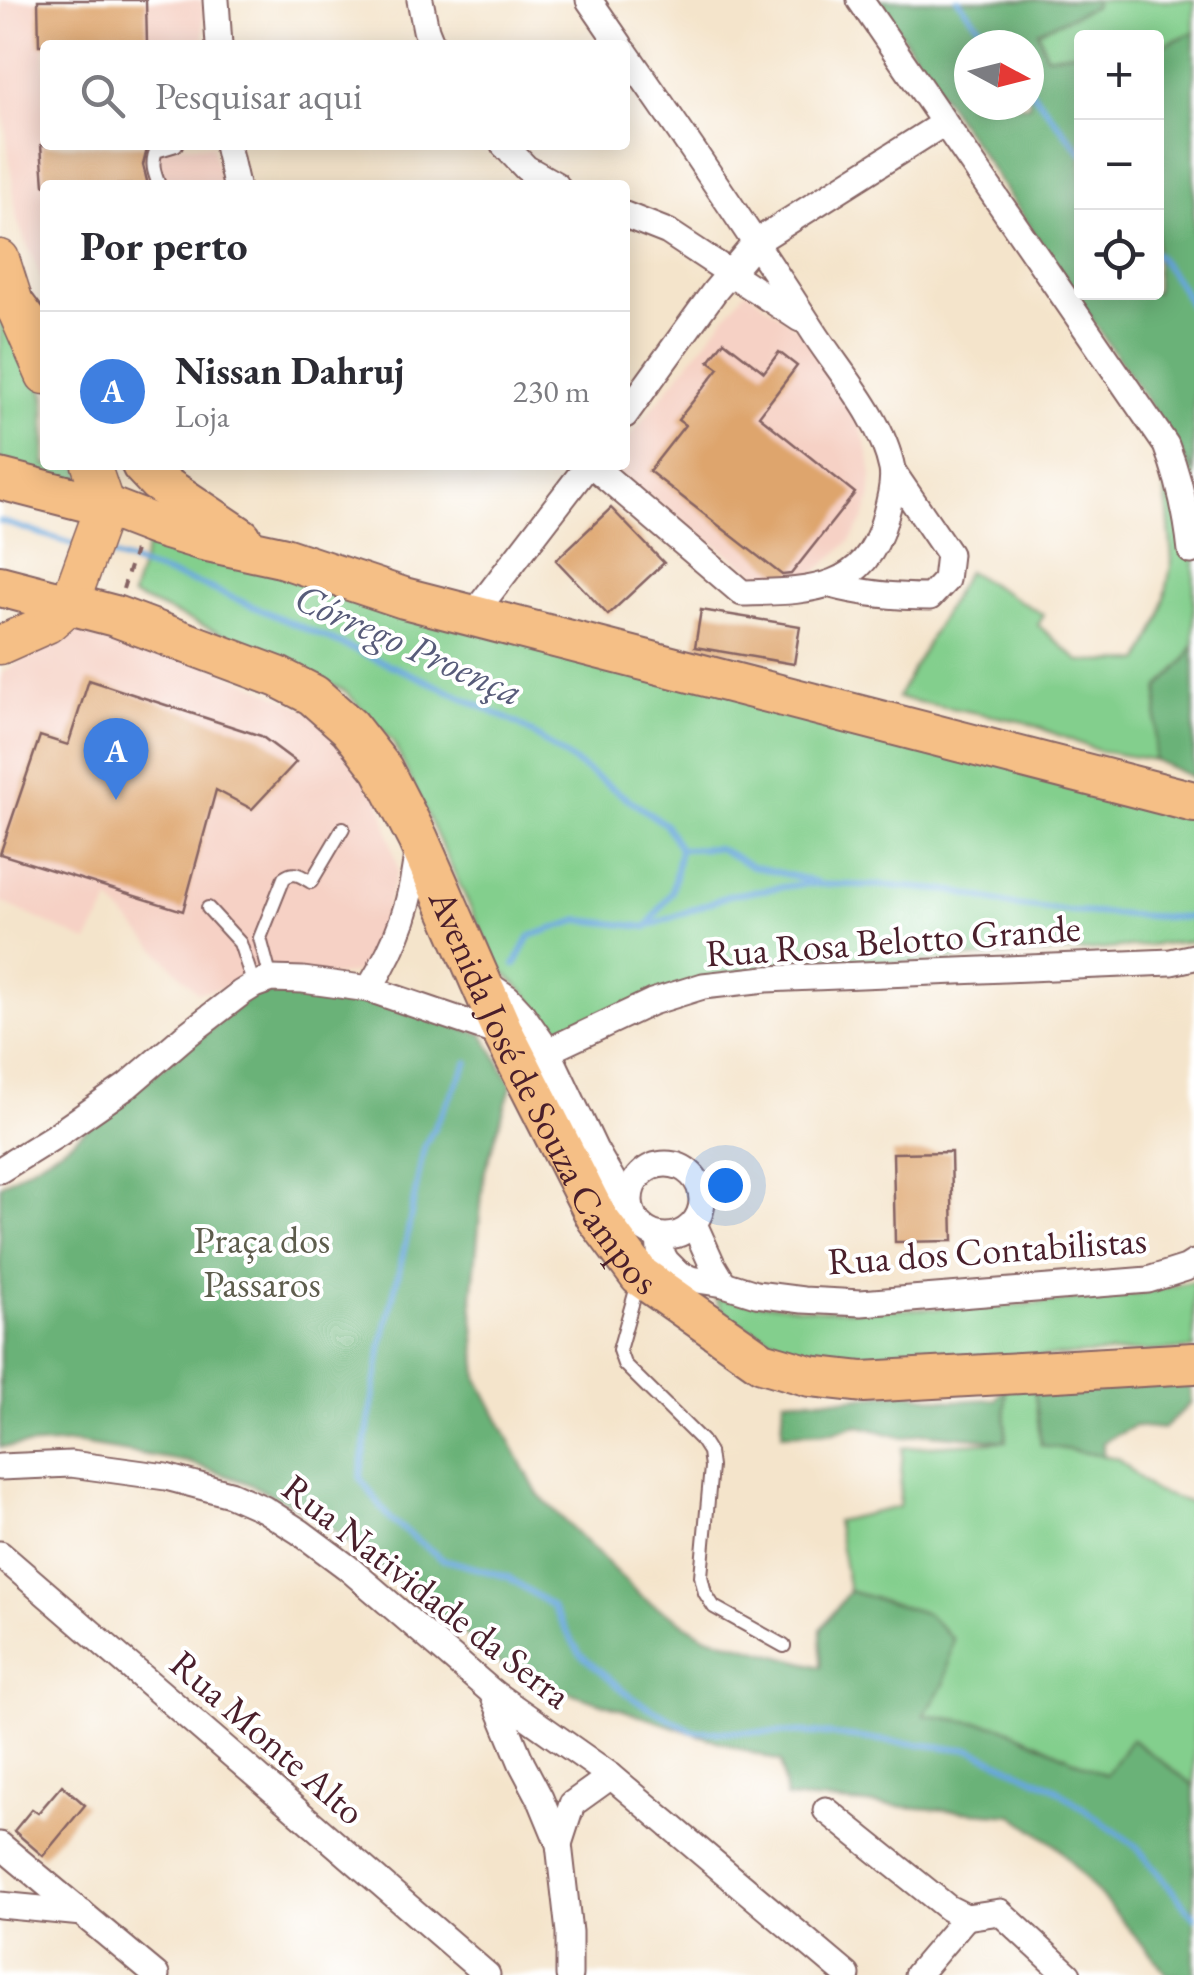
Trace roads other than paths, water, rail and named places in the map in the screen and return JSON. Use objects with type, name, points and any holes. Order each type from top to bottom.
[{"type":"highway","points":[[15,306],[40,339]]},
{"type":"highway","points":[[147,470],[204,515],[254,546],[404,598],[1194,802]]},
{"type":"highway","points":[[0,480],[101,517],[144,522],[281,557]]},
{"type":"highway","name":"Avenida José de Souza Campos","points":[[0,586],[75,587],[115,616],[278,677],[312,695],[349,727],[382,769],[418,839],[504,1035],[597,1218],[640,1276],[762,1362],[810,1376],[862,1382],[1194,1363]]},
{"type":"main road","points":[[0,259],[40,364]]},
{"type":"main road","points":[[0,645],[47,624],[75,587],[101,517],[92,470]]},
{"type":"street","points":[[216,0],[219,40]]},
{"type":"street","points":[[420,0],[430,40]]},
{"type":"street","points":[[588,0],[616,40]]},
{"type":"street","points":[[860,0],[1166,445],[1188,512],[1190,551]]},
{"type":"street","points":[[630,59],[880,432],[893,472],[949,554],[946,580],[930,597],[895,598],[830,585]]},
{"type":"street","points":[[630,407],[714,292],[756,242],[944,123]]},
{"type":"street","points":[[228,150],[235,180]]},
{"type":"street","points":[[509,150],[526,168],[547,180]]},
{"type":"street","points":[[630,218],[668,232],[809,324]]},
{"type":"street","points":[[472,616],[586,470]]},
{"type":"street","points":[[596,470],[742,593],[789,592],[830,585],[858,568],[879,538],[893,472]]},
{"type":"street","points":[[369,988],[401,928],[416,867],[418,839]]},
{"type":"street","name":"Rua Rosa Belotto Grande","points":[[548,1051],[652,1002],[703,986],[766,979],[1194,958]]},
{"type":"street","points":[[0,1170],[127,1086],[184,1037],[263,982],[303,980],[369,988],[504,1035]]},
{"type":"street","points":[[480,980],[508,998],[548,1051],[594,1150],[631,1212]]},
{"type":"street","points":[[594,1150],[634,1182]]},
{"type":"street","points":[[631,1212],[634,1182],[647,1168],[659,1164],[681,1167],[692,1174],[702,1195],[702,1208],[694,1224],[684,1232],[659,1236]]},
{"type":"street","name":"Rua dos Contabilistas","points":[[631,1212],[647,1232],[659,1236],[660,1250],[678,1273],[756,1294],[803,1300],[861,1303],[1148,1280],[1194,1263]]},
{"type":"street","points":[[694,1224],[712,1264],[722,1332]]},
{"type":"street","name":"Rua Natividade da Serra","points":[[0,1466],[71,1464],[166,1478],[230,1494],[264,1509],[347,1567],[492,1692],[611,1776],[847,1975]]},
{"type":"street","name":"Rua Monte Alto","points":[[0,1554],[487,1975]]},
{"type":"street","points":[[492,1692],[559,1844],[568,1916],[569,1975]]},
{"type":"street","points":[[522,1764],[531,1752],[554,1737]]},
{"type":"street","points":[[559,1844],[572,1804],[611,1776]]},
{"type":"street","points":[[826,1810],[948,1908],[966,1917],[1000,1912],[1068,1975]]},
{"type":"street","points":[[0,1845],[156,1975]]},
{"type":"street","points":[[0,1905],[82,1913]]},
{"type":"street","points":[[918,1975],[966,1917]]},
{"type":"lane","points":[[156,180],[153,160],[159,150]]},
{"type":"lane","points":[[263,982],[260,938],[284,878],[289,873],[296,874],[311,882],[343,828]]},
{"type":"lane","points":[[208,908],[240,943],[263,982]]},
{"type":"lane","points":[[240,943],[260,938]]},
{"type":"lane","points":[[640,1276],[618,1350],[624,1364],[710,1452],[701,1576],[705,1594],[714,1607],[784,1646]]},
{"type":"waterway","points":[[958,0],[983,30]]},
{"type":"waterway","points":[[1044,106],[1074,143]]},
{"type":"waterway","points":[[1164,265],[1194,312]]},
{"type":"waterway","name":"Córrego Proença","points":[[0,521],[76,545]]},
{"type":"waterway","name":"Córrego Proença","points":[[102,553],[205,586],[520,725],[666,825],[680,849],[672,892],[647,927]]},
{"type":"waterway","points":[[680,849],[718,848],[752,866],[817,882]]},
{"type":"waterway","points":[[515,965],[530,936],[580,920],[647,927],[730,895],[803,884],[952,891],[1012,905],[1076,912],[1186,918],[1194,914]]},
{"type":"waterway","points":[[468,1062],[424,1147],[382,1344],[360,1478],[391,1520],[442,1559],[508,1577],[552,1606],[580,1654],[634,1699],[693,1731],[814,1733],[972,1750],[1052,1786],[1137,1847],[1194,1917]]},
{"type":"place","name":"Nissan Dahruj","points":[[116,800]]},
{"type":"park label","name":"Praça dos Passaros","points":[[262,1261]]}]
